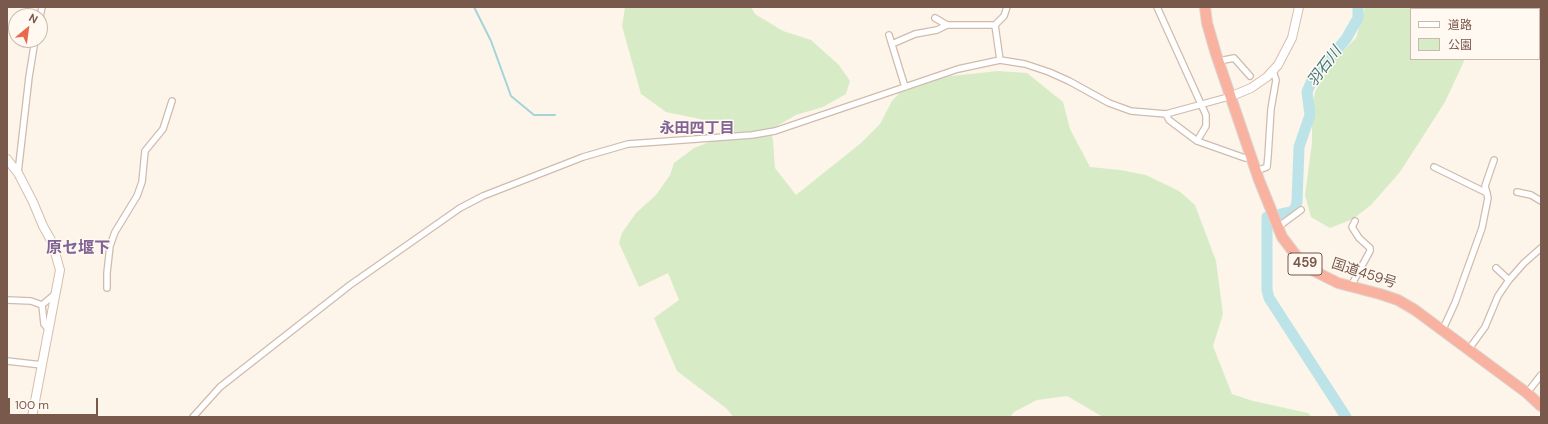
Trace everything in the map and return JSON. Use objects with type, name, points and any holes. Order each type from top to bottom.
[{"type":"highway","name":"国道459号","points":[[1205,7],[1207,22],[1219,61],[1256,171],[1282,237],[1294,253],[1307,266],[1338,283],[1398,300],[1443,329],[1527,393],[1541,406]]},
{"type":"street","points":[[892,44],[915,34],[937,30],[947,25],[995,25],[1004,16],[1007,7]]},
{"type":"street","points":[[1158,7],[1202,104],[1207,120],[1197,141]]},
{"type":"street","points":[[193,417],[220,386],[350,285],[460,208],[483,196],[583,157],[628,144],[752,135],[803,123],[958,69],[1000,60],[1025,64],[1049,72],[1118,107],[1131,111],[1166,114],[1232,96],[1251,88],[1267,78],[1278,65],[1292,38],[1299,7]]},
{"type":"street","points":[[935,18],[947,25]]},
{"type":"street","points":[[995,25],[1000,60]]},
{"type":"street","points":[[889,35],[904,87]]},
{"type":"street","points":[[18,173],[34,48]]},
{"type":"street","points":[[1219,61],[1234,58],[1250,76]]},
{"type":"street","points":[[1256,171],[1267,166],[1268,161],[1271,109],[1276,80],[1272,71]]},
{"type":"street","points":[[107,288],[110,246],[115,232],[137,196],[142,182],[146,151],[163,129],[172,101]]},
{"type":"street","points":[[1166,114],[1169,120],[1197,141],[1245,158],[1252,157]]},
{"type":"street","points":[[7,160],[18,173],[33,202],[58,261],[60,270],[32,417]]},
{"type":"street","points":[[1443,329],[1455,304],[1482,228],[1487,210],[1485,186],[1494,160]]},
{"type":"street","points":[[1434,167],[1486,194]]},
{"type":"street","points":[[1517,192],[1531,195],[1541,201]]},
{"type":"street","points":[[1278,228],[1301,210]]},
{"type":"street","points":[[1352,286],[1370,251],[1370,248],[1359,238],[1352,227],[1355,221]]},
{"type":"street","points":[[1469,349],[1485,327],[1498,296],[1509,280],[1524,263],[1541,248]]},
{"type":"street","points":[[1496,268],[1509,280]]},
{"type":"street","points":[[42,305],[57,292]]},
{"type":"street","points":[[7,300],[31,301],[42,305]]},
{"type":"street","points":[[42,305],[44,324],[49,330]]},
{"type":"street","points":[[7,361],[42,365]]},
{"type":"street","points":[[1527,393],[1541,375]]},
{"type":"green space","points":[[625,7],[751,7],[755,14],[783,31],[811,40],[839,65],[850,81],[846,94],[823,107],[796,115],[770,130],[773,140],[775,168],[796,195],[861,143],[880,124],[892,101],[905,87],[942,77],[998,71],[1027,73],[1063,102],[1070,129],[1090,167],[1120,170],[1146,175],[1179,191],[1195,205],[1216,261],[1223,314],[1213,346],[1232,394],[1253,401],[1308,413],[1312,417],[1103,417],[1067,396],[1037,400],[1014,412],[1010,417],[733,417],[727,409],[677,371],[654,318],[679,300],[668,273],[639,287],[619,243],[622,233],[636,213],[656,195],[670,175],[674,163],[694,148],[725,136],[724,124],[666,112],[641,94],[622,26]]},
{"type":"green space","points":[[1365,7],[1497,7],[1410,8],[1410,60],[1465,60],[1445,102],[1400,172],[1371,205],[1353,219],[1330,228],[1311,217],[1305,195],[1312,143],[1312,106],[1315,92],[1325,74],[1336,58],[1356,38]]},
{"type":"waterway","points":[[474,7],[491,41],[511,96],[534,115],[555,115]]},
{"type":"waterway","name":"羽石川","points":[[1281,214],[1291,212],[1295,209],[1297,202],[1299,147],[1310,115],[1307,92],[1313,78],[1346,39],[1358,18],[1358,7]]},
{"type":"waterway","name":"羽石川","points":[[1267,217],[1267,290],[1269,298],[1346,417]]},
{"type":"district","name":"永田四丁目","points":[[697,129]]},
{"type":"district","name":"原セ堰下","points":[[78,249]]}]
